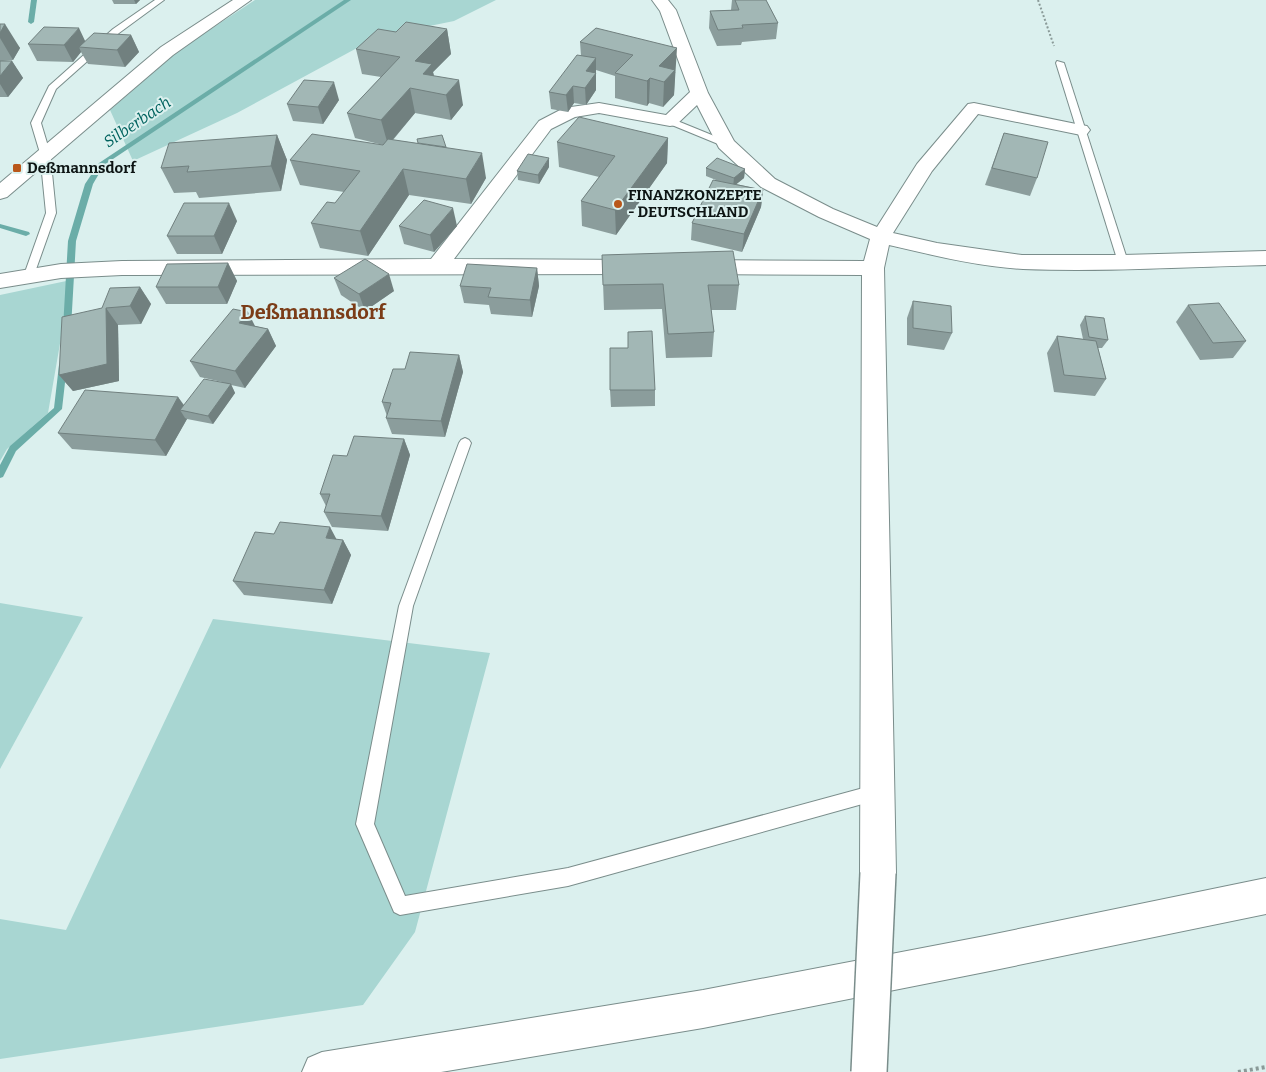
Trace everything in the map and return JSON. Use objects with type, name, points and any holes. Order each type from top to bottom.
[{"type":"street","points":[[0,194],[45,153],[167,50],[243,0]]},
{"type":"street","points":[[660,0],[668,10],[699,93],[726,144],[768,183],[826,213],[881,236],[937,250],[1022,262],[1123,262],[1266,258]]},
{"type":"street","points":[[438,265],[545,125],[570,112],[599,108],[670,121],[699,93]]},
{"type":"street","points":[[869,1072],[878,872],[873,268],[881,236],[924,168],[974,108],[1081,130]]},
{"type":"street","points":[[0,281],[29,275],[92,269],[438,265],[873,268]]},
{"type":"street","points":[[322,1072],[703,1008],[986,954],[1266,896]]},
{"type":"lane","points":[[29,275],[50,213],[45,153],[36,123],[52,88],[116,31],[160,0]]},
{"type":"lane","points":[[1060,63],[1123,262]]},
{"type":"lane","points":[[670,121],[726,144]]},
{"type":"lane","points":[[465,443],[406,606],[365,824],[400,906],[568,876],[878,792]]},
{"type":"path","points":[[1038,0],[1060,63]]},
{"type":"path","points":[[1238,1072],[1266,1067]]},
{"type":"shaded area","points":[[255,0],[496,0],[454,21],[405,31],[357,48],[237,113],[133,161],[110,110],[179,50]]},
{"type":"shaded area","points":[[71,280],[48,413],[7,449],[0,461],[0,295]]},
{"type":"shaded area","points":[[0,603],[83,617],[0,769]]},
{"type":"shaded area","points":[[213,619],[490,653],[415,932],[363,1005],[0,1059],[0,919],[66,930]]},
{"type":"building","points":[[735,0],[766,0],[778,23],[742,25],[743,28],[718,30],[710,11],[739,10]]},
{"type":"building","points":[[406,22],[447,29],[415,61],[432,64],[423,74],[459,80],[446,95],[410,88],[381,120],[347,113],[400,57],[356,49],[378,29],[396,32]]},
{"type":"building","points":[[0,24],[5,24],[0,33]]},
{"type":"building","points":[[44,27],[79,28],[64,45],[28,44]]},
{"type":"building","points":[[596,28],[677,48],[659,66],[675,70],[664,82],[650,78],[647,81],[615,73],[633,55],[580,42]]},
{"type":"building","points":[[94,33],[131,35],[117,50],[79,47]]},
{"type":"building","points":[[577,55],[596,58],[586,71],[596,73],[585,88],[573,86],[566,95],[549,92]]},
{"type":"building","points":[[0,61],[12,61],[0,76]]},
{"type":"building","points":[[304,80],[334,82],[318,107],[287,104]]},
{"type":"building","points":[[579,117],[668,138],[615,210],[581,201],[615,156],[557,142]]},
{"type":"building","points":[[1004,133],[1048,142],[1037,178],[992,168]]},
{"type":"building","points":[[312,134],[383,145],[388,139],[482,153],[466,179],[403,169],[360,231],[311,223],[327,202],[335,203],[360,171],[290,160]]},
{"type":"building","points":[[277,135],[271,166],[187,172],[189,166],[161,168],[169,143]]},
{"type":"building","points":[[442,135],[446,147],[418,143],[417,139]]},
{"type":"building","points":[[528,154],[549,158],[538,175],[517,171]]},
{"type":"building","points":[[717,158],[745,169],[734,178],[706,168]]},
{"type":"building","points":[[713,180],[763,190],[744,234],[692,223]]},
{"type":"building","points":[[424,200],[453,208],[430,235],[399,226]]},
{"type":"building","points":[[184,203],[229,203],[214,236],[167,236]]},
{"type":"building","points":[[733,251],[739,285],[708,285],[714,332],[668,334],[663,284],[603,285],[602,255]]},
{"type":"building","points":[[365,259],[389,274],[359,294],[334,278]]},
{"type":"building","points":[[228,263],[218,287],[156,287],[167,264]]},
{"type":"building","points":[[467,264],[537,268],[530,300],[488,297],[491,288],[460,286]]},
{"type":"building","points":[[140,287],[130,306],[106,308],[107,364],[59,375],[62,317],[102,308],[110,288]]},
{"type":"building","points":[[913,301],[951,306],[952,333],[913,328]]},
{"type":"building","points":[[1219,303],[1246,341],[1213,343],[1188,305]]},
{"type":"building","points":[[233,309],[248,312],[239,323],[268,329],[235,371],[190,361]]},
{"type":"building","points":[[1085,316],[1104,318],[1108,340],[1089,337]]},
{"type":"building","points":[[652,331],[655,390],[610,390],[610,348],[628,348],[628,332]]},
{"type":"building","points":[[1057,336],[1096,341],[1106,379],[1064,375]]},
{"type":"building","points":[[410,352],[459,355],[441,421],[386,418],[391,403],[382,402],[393,369],[405,369]]},
{"type":"building","points":[[204,379],[231,384],[208,416],[180,410]]},
{"type":"building","points":[[85,390],[178,397],[155,440],[58,433]]},
{"type":"building","points":[[354,436],[404,439],[381,516],[324,512],[330,494],[320,494],[333,455],[347,456]]},
{"type":"building","points":[[280,522],[330,527],[326,538],[343,540],[324,590],[233,581],[255,532],[274,534]]},
{"type":"waterway","points":[[31,22],[34,0]]},
{"type":"waterway","name":"Silberbach","points":[[67,328],[72,241],[89,184],[101,164],[348,0]]},
{"type":"waterway","points":[[0,226],[26,234]]},
{"type":"waterway","name":"Silberbach","points":[[0,474],[13,449],[58,409],[63,365]]},
{"type":"place","name":"Deßmannsdorf","points":[[17,168]]},
{"type":"place","name":"FINANZKONZEPTE - DEUTSCHLAND","points":[[618,204]]},
{"type":"district","name":"Deßmannsdorf","points":[[313,312]]}]
